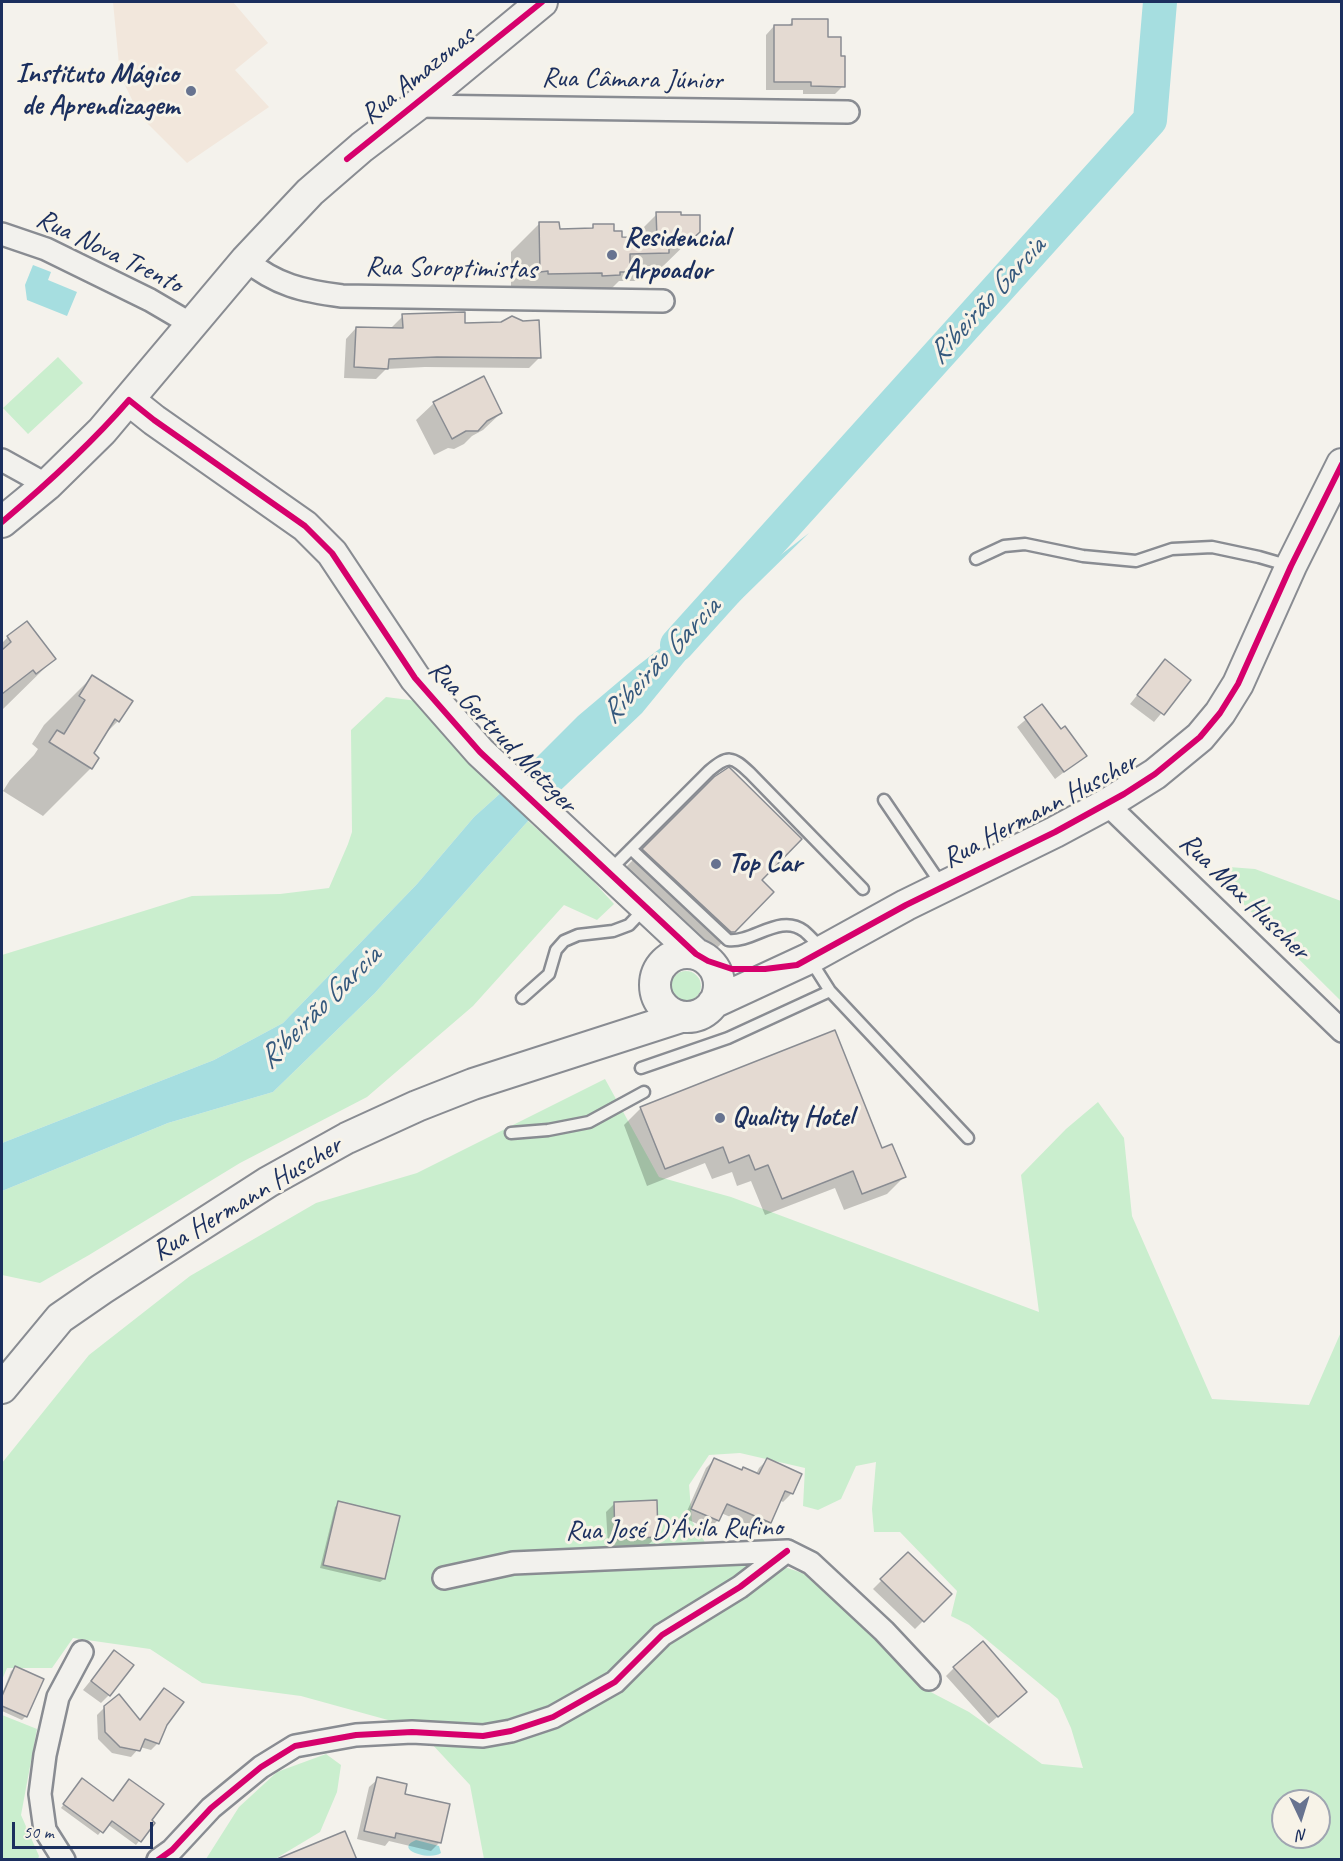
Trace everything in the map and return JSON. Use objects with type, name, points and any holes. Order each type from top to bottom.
[{"type":"main road","name":"Rua Amazonas","points":[[2,522],[47,485],[102,431],[246,260],[310,192],[362,147],[416,106],[542,2]]},
{"type":"main road","name":"Rua Gertrud Metzger","points":[[129,400],[305,526],[332,553],[415,678],[480,752],[702,958]]},
{"type":"main road","name":"Rua Hermann Huscher","points":[[713,1004],[810,958],[943,887],[1107,804],[1155,774],[1200,737],[1220,713],[1238,684],[1291,566],[1341,464]]},
{"type":"main road","points":[[648,910],[660,952],[657,978],[657,998],[663,1007],[681,1017],[693,1017],[704,1012],[713,1004],[719,986],[714,968],[702,958],[682,954],[669,958],[657,978]]},
{"type":"main road","name":"Rua Hermann Huscher","points":[[702,958],[732,969],[765,969],[810,958]]},
{"type":"main road","name":"Rua Hermann Huscher","points":[[529,1065],[578,1044],[618,1022],[640,1007],[657,978]]},
{"type":"main road","name":"Rua Hermann Huscher","points":[[2,1388],[60,1318],[268,1182],[347,1138],[407,1110],[473,1084],[681,1017]]},
{"type":"street","name":"Rua Câmara Júnior","points":[[416,106],[848,111]]},
{"type":"street","name":"Rua Nova Trento","points":[[2,234],[46,249],[150,300],[191,324]]},
{"type":"street","name":"Rua Soroptimistas","points":[[246,260],[261,273],[279,282],[307,291],[342,296],[663,301]]},
{"type":"street","points":[[2,460],[47,485]]},
{"type":"street","name":"Rua Max Huscher","points":[[1107,804],[1341,1031]]},
{"type":"street","points":[[158,1860],[172,1850],[212,1808],[244,1780],[295,1746],[356,1735],[412,1732],[483,1736],[512,1731],[553,1717],[615,1682],[662,1635],[740,1587],[787,1551]]},
{"type":"street","name":"Rua José D'Ávila Rufino","points":[[444,1578],[513,1563],[787,1551],[811,1563],[884,1631],[929,1679]]},
{"type":"street","points":[[64,1860],[45,1830],[40,1794],[45,1755],[58,1697],[82,1652]]},
{"type":"lane","points":[[976,559],[1004,546],[1025,544],[1083,556],[1136,561],[1172,549],[1212,548],[1291,566]]},
{"type":"lane","points":[[607,872],[709,771],[722,760],[729,759],[738,761],[750,772],[863,889]]},
{"type":"lane","points":[[884,800],[943,887]]},
{"type":"lane","points":[[630,849],[728,940],[743,939],[784,925],[792,925],[804,931],[810,958],[830,991],[968,1138]]},
{"type":"lane","points":[[522,998],[549,974],[556,950],[564,941],[578,935],[613,931],[629,925],[648,910]]},
{"type":"lane","points":[[641,1068],[728,1038],[830,991]]},
{"type":"lane","points":[[511,1134],[588,1122],[644,1092]]},
{"type":"shaded area","name":"Instituto Mágico de Aprendizagem","points":[[113,2],[233,2],[268,43],[235,70],[269,107],[187,163],[140,116],[120,75]]},
{"type":"green space","points":[[58,357],[83,383],[28,434],[3,408]]},
{"type":"green space","points":[[386,697],[417,701],[504,790],[474,817],[417,884],[283,1023],[214,1060],[2,1143],[2,955],[192,896],[280,894],[329,888],[352,832],[351,730]]},
{"type":"green space","points":[[528,821],[582,869],[614,904],[597,920],[564,905],[473,1006],[367,1097],[240,1163],[40,1283],[2,1275],[2,1191],[168,1123],[273,1092],[375,993]]},
{"type":"green space","points":[[1229,867],[1255,869],[1341,901],[1341,1001],[1210,871]]},
{"type":"green space","points":[[686,971],[697,975],[701,986],[697,997],[686,1001],[675,997],[671,986],[675,975]]},
{"type":"green space","points":[[605,1079],[659,1177],[731,1197],[1039,1312],[1021,1175],[1066,1129],[1098,1102],[1124,1138],[1132,1216],[1212,1399],[1309,1405],[1341,1332],[1341,1859],[484,1859],[470,1785],[417,1728],[301,1696],[202,1683],[150,1649],[73,1638],[52,1668],[7,1668],[2,1680],[2,1463],[89,1355],[190,1276],[316,1203],[417,1173]],"holes":[[[740,1453],[805,1468],[803,1506],[818,1510],[841,1499],[856,1466],[876,1462],[872,1509],[874,1532],[900,1532],[957,1591],[951,1616],[969,1625],[1058,1699],[1071,1728],[1083,1768],[1042,1764],[969,1712],[923,1688],[888,1645],[843,1599],[805,1574],[750,1555],[714,1557],[692,1521],[689,1485],[709,1455]]]},
{"type":"green space","points":[[2,1715],[37,1729],[21,1815],[39,1856],[38,1859],[2,1859]]},
{"type":"green space","points":[[326,1754],[341,1765],[337,1792],[320,1832],[275,1859],[206,1859],[239,1807],[277,1772]]},
{"type":"water","points":[[33,265],[51,272],[48,280],[77,292],[67,316],[27,300],[25,285]]},
{"type":"water","points":[[809,533],[710,630],[642,713],[528,821],[375,993],[273,1092],[168,1123],[2,1191],[2,1143],[214,1060],[283,1023],[417,884],[474,817],[578,716],[636,667]]},
{"type":"water","points":[[416,1840],[439,1846],[441,1853],[430,1856],[411,1851],[408,1847]]},
{"type":"building","points":[[792,19],[828,19],[828,37],[841,37],[841,56],[845,56],[845,87],[811,86],[811,82],[774,82],[774,25],[792,25]]},
{"type":"building","points":[[656,212],[700,215],[700,232],[688,243],[678,243],[678,247],[669,247],[669,253],[630,254],[630,272],[620,272],[620,275],[540,272],[539,222],[559,222],[560,229],[593,228],[593,224],[614,224],[614,231],[622,231],[622,237],[657,238]]},
{"type":"building","points":[[465,312],[465,323],[501,322],[512,316],[523,321],[539,320],[541,358],[389,359],[388,369],[354,367],[356,327],[403,328],[402,314]]},
{"type":"building","points":[[484,376],[502,413],[487,421],[478,431],[466,431],[452,439],[433,402]]},
{"type":"building","points":[[27,621],[56,659],[36,674],[33,670],[2,694],[2,650],[11,642],[7,636]]},
{"type":"building","points":[[1165,659],[1191,680],[1164,715],[1137,695]]},
{"type":"building","points":[[92,675],[133,701],[119,722],[115,719],[94,753],[99,758],[92,769],[49,742],[57,730],[64,734],[85,700],[79,696]]},
{"type":"building","points":[[1042,704],[1061,729],[1065,726],[1087,756],[1064,772],[1024,717]]},
{"type":"building","name":"Top Car","points":[[729,767],[802,839],[762,880],[774,892],[735,932],[731,932],[642,849],[714,777]]},
{"type":"building","name":"Quality Hotel","points":[[835,1030],[882,1148],[892,1144],[906,1177],[862,1194],[853,1171],[782,1199],[768,1165],[755,1170],[749,1155],[729,1163],[723,1147],[665,1169],[640,1107]]},
{"type":"building","points":[[714,1458],[742,1470],[743,1467],[759,1474],[767,1458],[802,1474],[793,1494],[785,1491],[771,1523],[727,1504],[719,1521],[691,1509]]},
{"type":"building","points":[[657,1500],[658,1537],[615,1539],[614,1502]]},
{"type":"building","points":[[338,1501],[400,1516],[385,1579],[323,1565]]},
{"type":"building","points":[[908,1552],[952,1594],[924,1622],[880,1579]]},
{"type":"building","points":[[983,1641],[1027,1692],[998,1717],[953,1667]]},
{"type":"building","points":[[114,1650],[134,1665],[110,1696],[91,1681]]},
{"type":"building","points":[[15,1666],[44,1679],[27,1717],[2,1706],[2,1696]]},
{"type":"building","points":[[164,1688],[184,1702],[167,1725],[159,1744],[145,1739],[140,1751],[120,1747],[105,1732],[104,1706],[119,1694],[140,1720]]},
{"type":"building","points":[[377,1777],[407,1784],[405,1794],[450,1804],[441,1843],[396,1833],[395,1838],[364,1831]]},
{"type":"building","points":[[82,1778],[113,1801],[129,1779],[164,1804],[152,1820],[155,1823],[141,1842],[112,1821],[103,1833],[63,1804]]},
{"type":"building","points":[[345,1831],[357,1860],[277,1860],[277,1859]]},
{"type":"waterway","name":"Ribeirão Garcia","points":[[677,645],[1150,120],[1160,2]]},
{"type":"cycle path","points":[[347,159],[542,2]]},
{"type":"cycle path","points":[[2,522],[68,464],[129,400],[305,526],[332,553],[415,678],[480,752],[696,954],[708,961],[732,969],[765,969],[797,965],[906,905],[1055,832],[1155,774],[1200,737],[1220,713],[1238,684],[1291,566],[1342,464]]},
{"type":"cycle path","points":[[158,1860],[172,1850],[211,1808],[261,1767],[295,1746],[356,1735],[412,1732],[483,1736],[511,1731],[553,1717],[615,1682],[662,1635],[740,1587],[787,1551]]},
{"type":"place","name":"Instituto Mágico de Aprendizagem","points":[[191,91]]},
{"type":"place","name":"Residencial Arpoador","points":[[612,255]]},
{"type":"place","name":"Top Car","points":[[716,864]]},
{"type":"place","name":"Quality Hotel","points":[[720,1118]]}]
